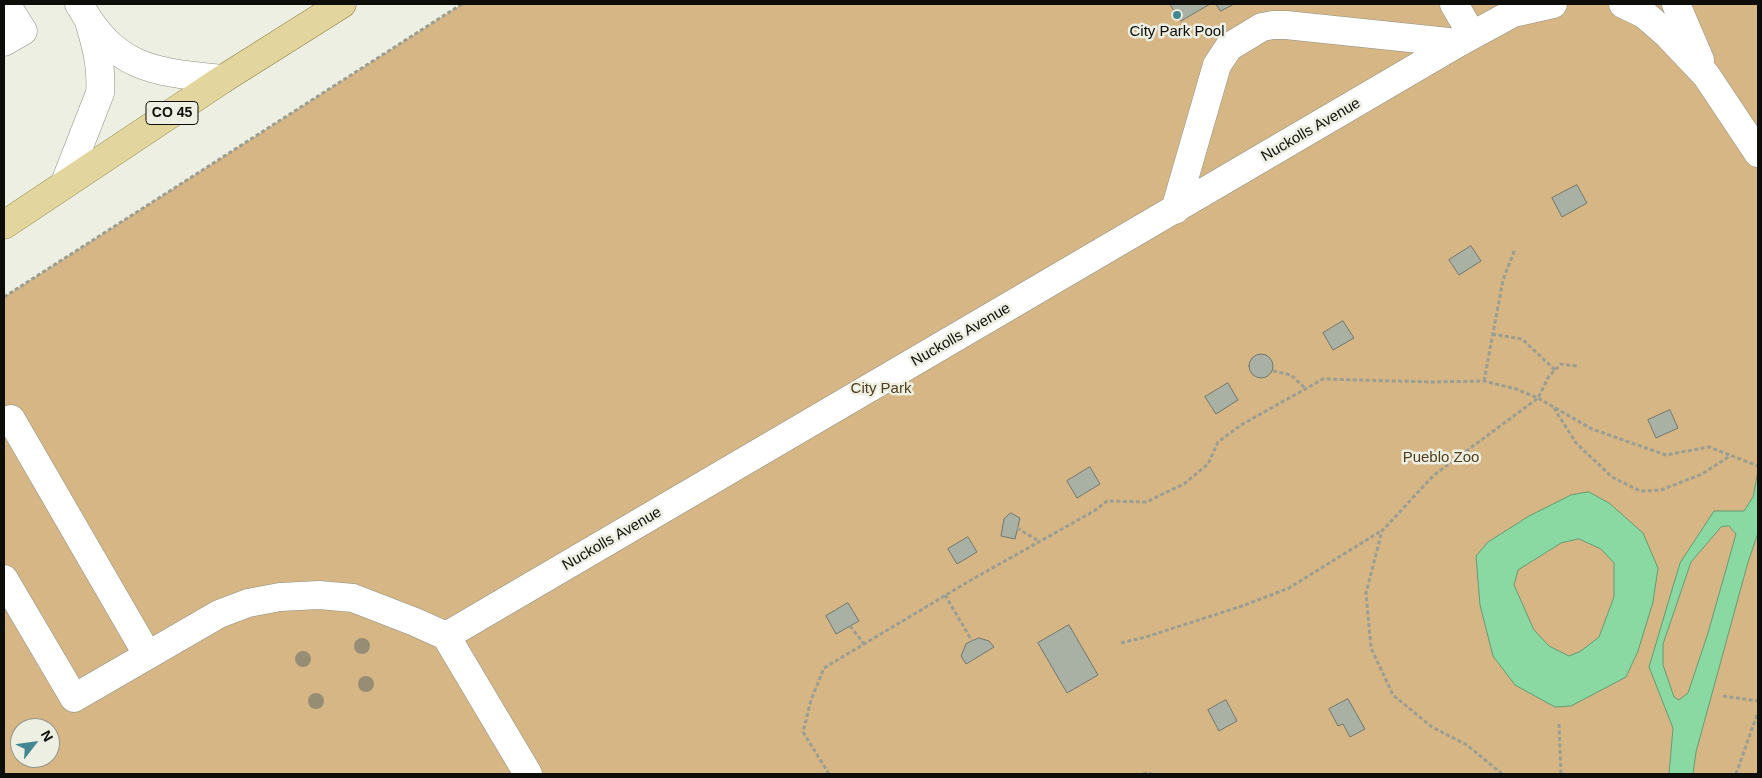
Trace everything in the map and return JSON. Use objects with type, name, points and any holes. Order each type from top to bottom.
[{"type":"main road","name":"CO 45","points":[[4,225],[223,79],[342,4]]},
{"type":"street","points":[[4,42],[23,31],[6,4]]},
{"type":"street","points":[[1175,210],[1217,65],[1229,47],[1262,26],[1274,24],[1465,39],[1454,4]]},
{"type":"street","name":"Nuckolls Avenue","points":[[446,636],[1519,8],[1553,4]]},
{"type":"street","points":[[1623,4],[1644,14],[1706,75],[1758,153]]},
{"type":"street","points":[[1676,4],[1706,75]]},
{"type":"street","points":[[84,13],[111,45],[129,60],[159,71],[223,79]]},
{"type":"street","points":[[64,185],[100,93],[101,78],[98,52],[84,13]]},
{"type":"street","points":[[4,423],[11,418],[147,654]]},
{"type":"street","points":[[4,579],[74,698],[219,614],[248,603],[280,597],[319,595],[353,598],[446,636],[528,774]]},
{"type":"path","points":[[4,297],[462,4]]},
{"type":"path","points":[[1484,381],[1504,280],[1515,249]]},
{"type":"path","points":[[1492,334],[1522,339],[1555,370]]},
{"type":"path","points":[[1121,643],[1146,637],[1242,606],[1289,588],[1382,531],[1434,475],[1538,398],[1549,376],[1562,364],[1577,366]]},
{"type":"path","points":[[1273,371],[1291,375],[1306,389]]},
{"type":"path","points":[[829,774],[803,732],[824,668],[945,595],[1094,511],[1108,501],[1146,502],[1184,484],[1208,464],[1218,442],[1241,425],[1323,379],[1432,382],[1484,381],[1516,389],[1538,398],[1592,429],[1666,455],[1709,447],[1758,466]]},
{"type":"path","points":[[1554,408],[1576,443],[1612,477],[1640,491],[1661,490],[1702,474],[1730,456]]},
{"type":"path","points":[[1017,528],[1039,541]]},
{"type":"path","points":[[1382,531],[1366,593],[1371,648],[1393,695],[1432,727],[1467,745],[1502,774]]},
{"type":"path","points":[[945,595],[972,641]]},
{"type":"path","points":[[850,626],[864,644]]},
{"type":"path","points":[[1723,696],[1758,701]]},
{"type":"path","points":[[1736,774],[1758,712]]},
{"type":"path","points":[[1559,724],[1560,774]]},
{"type":"path","points":[[1143,774],[1152,774]]},
{"type":"green space","name":"City Park","points":[[462,4],[1758,4],[1758,774],[4,774],[4,297]]},
{"type":"shaded area","points":[[1758,471],[1758,533],[1748,562],[1696,752],[1693,774],[1669,774],[1673,728],[1649,667],[1680,563],[1714,511],[1744,511],[1753,497]],"holes":[[[1729,526],[1736,534],[1708,633],[1688,693],[1679,700],[1674,697],[1663,665],[1663,644],[1691,562],[1721,527]]]},
{"type":"shaded area","points":[[1589,492],[1609,503],[1643,533],[1658,568],[1653,602],[1638,651],[1626,677],[1571,706],[1555,707],[1515,685],[1493,656],[1480,605],[1476,556],[1488,542],[1529,516],[1571,495]],"holes":[[[1579,539],[1601,549],[1614,563],[1614,597],[1599,637],[1581,651],[1569,656],[1549,646],[1534,630],[1514,585],[1518,570],[1561,543]]]},
{"type":"building","points":[[1170,4],[1210,4],[1181,21]]},
{"type":"building","points":[[1216,4],[1234,4],[1221,11]]},
{"type":"building","points":[[1577,185],[1587,203],[1562,217],[1552,198]]},
{"type":"building","points":[[1471,246],[1481,261],[1459,275],[1449,260]]},
{"type":"building","points":[[1343,321],[1354,338],[1333,350],[1323,333]]},
{"type":"building","points":[[1261,354],[1270,357],[1273,366],[1270,375],[1261,378],[1252,375],[1249,366],[1252,357]]},
{"type":"building","points":[[1228,383],[1238,400],[1216,414],[1205,397]]},
{"type":"building","points":[[1670,410],[1678,428],[1656,438],[1648,420]]},
{"type":"building","points":[[1090,467],[1100,484],[1077,498],[1067,481]]},
{"type":"building","points":[[1011,513],[1020,518],[1015,539],[1001,536],[1004,519]]},
{"type":"building","points":[[968,537],[977,552],[957,564],[948,549]]},
{"type":"building","points":[[848,603],[859,621],[836,634],[826,616]]},
{"type":"building","points":[[1069,625],[1098,675],[1067,693],[1038,643]]},
{"type":"building","points":[[979,638],[989,641],[994,647],[966,664],[961,656],[966,644]]},
{"type":"building","points":[[1348,699],[1365,729],[1350,737],[1343,724],[1338,726],[1329,709]]},
{"type":"building","points":[[1226,700],[1237,721],[1219,731],[1208,710]]},
{"type":"place","name":"City Park Pool","points":[[1177,15]]},
{"type":"park label","name":"Pueblo Zoo","points":[[1441,458]]}]
